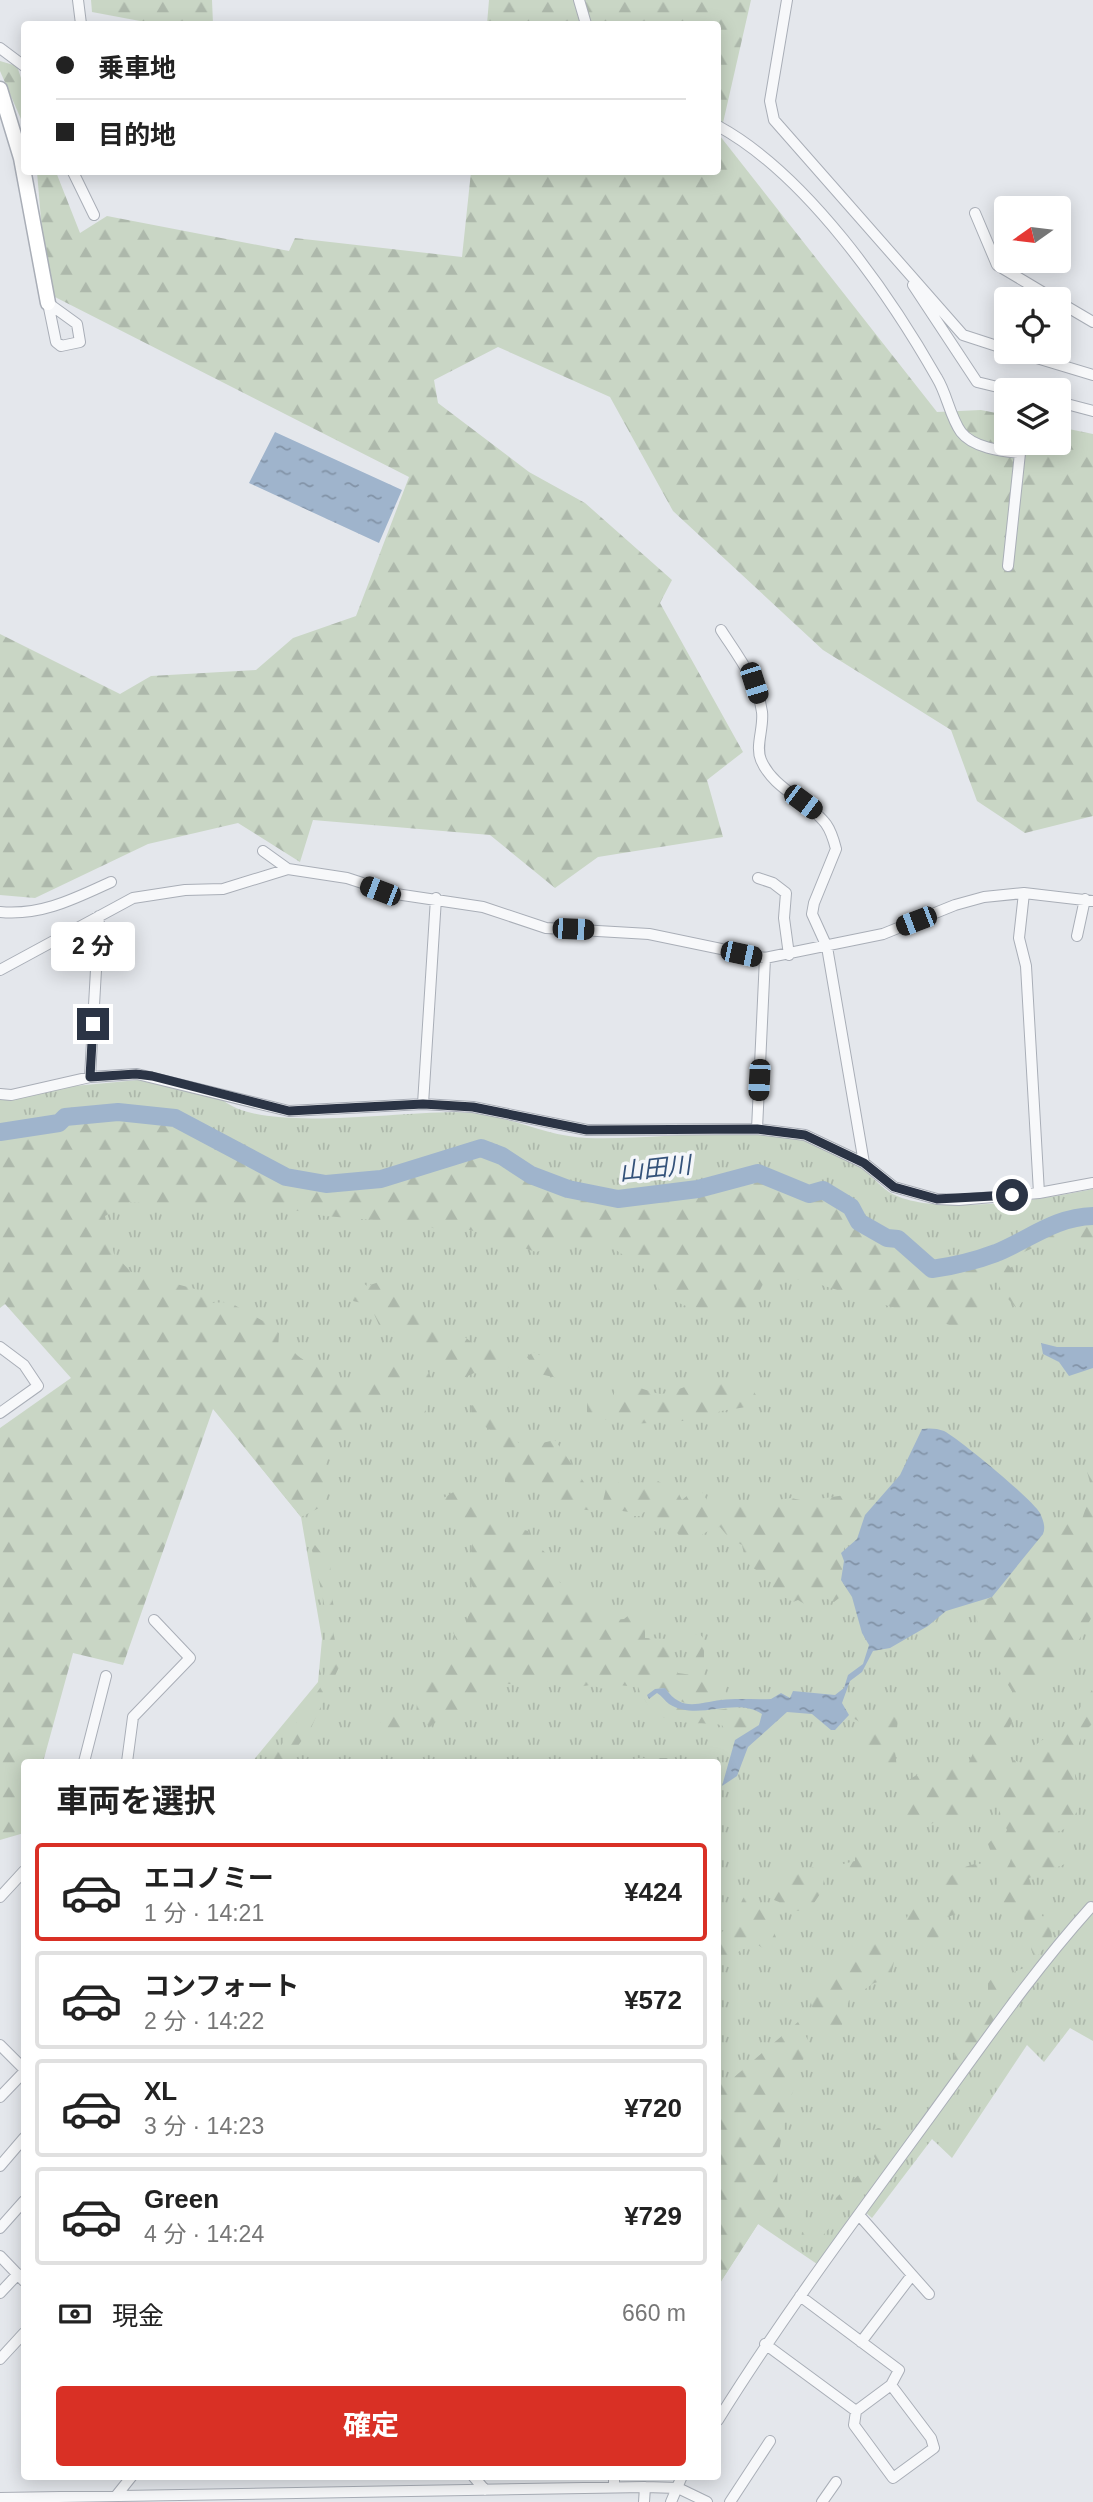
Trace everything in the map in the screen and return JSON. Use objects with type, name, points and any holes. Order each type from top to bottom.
[{"type":"street","points":[[78,0],[81,21]]},
{"type":"street","points":[[579,0],[585,21]]},
{"type":"street","points":[[787,0],[770,102],[774,120],[963,335],[994,345]]},
{"type":"street","points":[[0,48],[21,64]]},
{"type":"street","points":[[0,89],[21,158]]},
{"type":"street","points":[[721,128],[766,160],[821,214],[881,285],[939,381],[961,433],[991,450],[1020,453],[1008,566]]},
{"type":"street","points":[[24,175],[48,303],[56,342],[61,346],[80,342],[76,324],[48,303]]},
{"type":"street","points":[[74,175],[94,215]]},
{"type":"street","points":[[975,213],[997,265],[1035,287]]},
{"type":"street","points":[[889,250],[976,382],[994,386]]},
{"type":"street","points":[[1071,309],[1093,322]]},
{"type":"street","points":[[1057,364],[1093,375]]},
{"type":"street","points":[[1071,405],[1093,411]]},
{"type":"street","points":[[721,630],[754,683],[759,699],[762,713],[760,758],[769,775],[816,812],[829,827],[836,849],[814,903],[813,914],[828,947],[864,1163]]},
{"type":"street","points":[[263,851],[288,869]]},
{"type":"street","points":[[0,970],[117,905],[149,894],[223,889],[288,869],[347,878],[396,894],[483,906],[546,928],[649,934],[765,958],[883,934],[971,900],[1024,893],[1089,900],[1077,936]]},
{"type":"street","points":[[758,877],[773,883],[786,893],[784,918],[789,955]]},
{"type":"street","points":[[0,912],[16,914],[47,909],[111,882]]},
{"type":"street","points":[[1024,893],[1019,938],[1026,966],[1039,1193]]},
{"type":"street","points":[[423,1104],[436,898]]},
{"type":"street","points":[[90,1077],[99,916]]},
{"type":"street","points":[[757,1129],[765,958]]},
{"type":"street","points":[[0,1094],[11,1095],[90,1077],[136,1074],[289,1111],[423,1104],[473,1107],[587,1130],[757,1129],[805,1135],[864,1163],[894,1187],[937,1199],[959,1200],[1039,1193],[1093,1183]]},
{"type":"street","points":[[0,1347],[24,1365],[37,1387],[0,1413]]},
{"type":"street","points":[[127,1759],[133,1717],[190,1658],[154,1620]]},
{"type":"street","points":[[85,1759],[106,1676]]},
{"type":"street","points":[[0,1897],[21,1874]]},
{"type":"street","points":[[721,2415],[765,2344],[1058,1944],[1091,1907]]},
{"type":"street","points":[[0,2045],[21,2068]]},
{"type":"street","points":[[0,2097],[21,2074]]},
{"type":"street","points":[[0,2166],[21,2142]]},
{"type":"street","points":[[0,2228],[21,2204]]},
{"type":"street","points":[[859,2215],[929,2294]]},
{"type":"street","points":[[0,2256],[21,2277],[0,2293]]},
{"type":"street","points":[[861,2342],[912,2275]]},
{"type":"street","points":[[800,2296],[899,2370],[891,2385],[856,2411],[853,2425],[893,2478],[934,2448],[932,2438],[891,2385]]},
{"type":"street","points":[[0,2359],[21,2336]]},
{"type":"street","points":[[765,2344],[856,2411]]},
{"type":"street","points":[[730,2502],[770,2441]]},
{"type":"street","points":[[116,2496],[129,2480]]},
{"type":"street","points":[[476,2480],[485,2490]]},
{"type":"street","points":[[671,2502],[681,2480]]},
{"type":"street","points":[[0,2498],[69,2500],[116,2496],[141,2499],[440,2497],[485,2490],[614,2482],[678,2488],[707,2502]]},
{"type":"street","points":[[822,2502],[836,2482]]},
{"type":"street","points":[[644,2502],[645,2487]]},
{"type":"green space","points":[[91,0],[212,0],[213,21],[140,21],[92,12]]},
{"type":"green space","points":[[489,0],[751,0],[721,132],[721,21],[487,21]]},
{"type":"green space","points":[[0,61],[17,66],[21,78],[21,119],[0,71]]},
{"type":"green space","points":[[721,137],[937,412],[981,410],[994,413],[994,455],[1071,455],[1071,429],[1093,434],[1093,816],[1025,833],[977,801],[951,730],[823,650],[673,511],[610,397],[498,347],[434,380],[438,403],[529,472],[585,503],[672,580],[660,603],[743,752],[707,780],[723,837],[598,857],[555,888],[490,835],[313,820],[300,862],[238,823],[148,844],[35,898],[0,895],[0,634],[120,694],[151,676],[256,670],[293,638],[356,616],[409,477],[53,296],[44,255],[37,175],[57,175],[80,233],[107,216],[289,251],[295,238],[462,257],[471,175],[721,175]]},
{"type":"green space","points":[[138,1080],[223,1100],[243,1111],[271,1116],[342,1118],[473,1113],[587,1138],[726,1133],[780,1135],[826,1148],[861,1168],[889,1192],[908,1200],[932,1204],[989,1204],[1093,1189],[1093,2041],[1070,2028],[1044,2062],[1027,2045],[952,2158],[932,2139],[872,2218],[859,2207],[817,2264],[758,2224],[721,2281],[721,1759],[254,1759],[318,1682],[322,1639],[301,1517],[213,1408],[0,1270],[0,1098],[64,1087]]},
{"type":"green space","points":[[136,1116],[178,1123],[263,1170],[320,1187],[377,1184],[479,1152],[498,1157],[541,1183],[570,1193],[630,1205],[720,1186],[748,1184],[757,1178],[806,1196],[829,1196],[853,1214],[867,1231],[885,1240],[896,1241],[928,1272],[936,1275],[982,1264],[1066,1223],[1093,1227],[1093,1245],[1060,1241],[1025,1251],[1006,1263],[1014,1271],[1016,1278],[1011,1282],[1018,1284],[1022,1302],[1017,1309],[1002,1292],[991,1269],[968,1286],[994,1299],[994,1312],[978,1309],[967,1316],[959,1328],[802,1279],[763,1284],[747,1315],[686,1306],[662,1296],[653,1275],[604,1242],[566,1244],[536,1252],[464,1228],[444,1232],[422,1224],[325,1216],[261,1204],[217,1208],[130,1202],[105,1216],[114,1254],[131,1272],[199,1290],[208,1303],[229,1302],[274,1327],[279,1333],[278,1349],[293,1350],[303,1360],[343,1382],[348,1389],[377,1374],[383,1365],[381,1358],[385,1352],[407,1365],[423,1363],[436,1386],[425,1412],[419,1409],[426,1380],[418,1375],[394,1399],[373,1399],[366,1406],[361,1421],[338,1432],[325,1466],[326,1492],[323,1506],[301,1517],[213,1409],[123,1665],[73,1653],[44,1759],[21,1759],[21,1834],[0,1840],[0,1428],[71,1378],[5,1304],[0,1308],[0,1135],[53,1128],[68,1119]]},
{"type":"green space","points":[[351,1274],[367,1286],[379,1282],[428,1321],[453,1328],[474,1344],[505,1350],[511,1358],[508,1368],[484,1376],[474,1373],[449,1385],[449,1379],[458,1369],[438,1366],[429,1348],[379,1325],[370,1305],[353,1301]]},
{"type":"green space","points":[[533,1352],[568,1368],[569,1381],[528,1371],[533,1366],[527,1357]]},
{"type":"green space","points":[[716,1378],[733,1381],[741,1379],[749,1383],[757,1397],[752,1406],[721,1411],[700,1420],[631,1424],[620,1419],[595,1420],[587,1412],[587,1403],[591,1401],[604,1407],[612,1402],[616,1385],[634,1386],[661,1394]]},
{"type":"green space","points":[[477,1403],[499,1420],[506,1433],[519,1443],[529,1446],[555,1440],[592,1494],[596,1511],[569,1508],[532,1488],[505,1482],[505,1453],[500,1438],[472,1416],[471,1406]]},
{"type":"green space","points":[[1093,1449],[1093,1615],[1075,1647],[1020,1704],[983,1645],[972,1603],[993,1596],[1030,1548],[1051,1529],[1081,1522],[1092,1490],[1085,1464]]},
{"type":"green space","points":[[609,1476],[615,1476],[625,1490],[630,1492],[639,1491],[658,1481],[679,1494],[682,1500],[694,1490],[702,1492],[708,1502],[720,1504],[730,1499],[738,1507],[749,1501],[763,1507],[777,1500],[791,1498],[805,1501],[852,1494],[864,1499],[874,1497],[863,1524],[844,1548],[841,1580],[848,1591],[834,1602],[820,1596],[815,1603],[806,1605],[798,1600],[793,1602],[773,1591],[771,1575],[750,1566],[742,1545],[730,1539],[720,1527],[687,1541],[676,1531],[668,1518],[663,1520],[658,1532],[649,1530],[645,1511],[640,1516],[633,1516],[629,1512],[609,1509],[603,1501]]},
{"type":"green space","points":[[457,1490],[463,1490],[479,1503],[481,1517],[528,1531],[531,1539],[554,1561],[557,1581],[580,1591],[613,1620],[624,1619],[638,1608],[645,1614],[645,1638],[669,1639],[678,1673],[692,1675],[694,1635],[699,1633],[704,1639],[704,1675],[721,1675],[725,1679],[726,1700],[686,1703],[672,1696],[664,1688],[656,1689],[651,1698],[657,1692],[681,1707],[697,1711],[747,1708],[762,1714],[762,1722],[748,1733],[727,1734],[722,1725],[673,1721],[663,1717],[654,1711],[638,1687],[618,1685],[607,1690],[590,1685],[578,1687],[557,1684],[524,1676],[516,1684],[496,1684],[481,1699],[430,1727],[416,1713],[418,1685],[425,1677],[432,1675],[457,1642],[453,1632],[466,1623],[470,1610],[458,1603],[462,1590],[469,1593],[473,1588],[469,1578],[475,1557],[471,1551],[475,1529],[461,1519],[453,1520],[440,1500]]},
{"type":"green space","points":[[315,1545],[322,1554],[331,1554],[330,1585],[334,1608],[326,1612],[311,1546]]},
{"type":"green space","points":[[331,1621],[340,1665],[311,1728],[288,1759],[272,1759],[322,1685],[326,1666],[326,1625]]},
{"type":"green space","points":[[1093,1688],[1092,1724],[1083,1733],[1073,1759],[1079,1808],[1067,1828],[1057,1832],[1054,1842],[1056,1848],[1067,1853],[1065,1864],[1029,1878],[1042,1916],[1050,1919],[1052,1938],[1035,1959],[1031,1949],[1034,1939],[1026,1929],[1024,1916],[1018,1913],[1003,1915],[994,1901],[996,1886],[1012,1854],[1004,1851],[993,1858],[988,1844],[997,1834],[1005,1834],[1007,1830],[997,1805],[1000,1787],[997,1783],[991,1783],[989,1791],[968,1813],[936,1821],[890,1851],[885,1848],[884,1842],[902,1833],[910,1823],[909,1818],[899,1817],[886,1826],[883,1821],[904,1801],[909,1790],[909,1780],[913,1777],[929,1771],[942,1771],[953,1764],[966,1769],[974,1751],[990,1736],[993,1710],[1012,1715],[1012,1722],[1002,1743],[1005,1750],[990,1764],[1005,1773],[1014,1760],[1023,1764],[1035,1756],[1037,1744],[1062,1728]]},
{"type":"green space","points":[[854,1700],[865,1710],[894,1713],[898,1718],[895,1750],[897,1769],[883,1761],[876,1750],[857,1752],[854,1736],[862,1736],[863,1724],[853,1718]]},
{"type":"green space","points":[[395,1711],[405,1716],[410,1726],[405,1736],[395,1741],[385,1736],[380,1726],[385,1716]]},
{"type":"green space","points":[[673,1758],[673,1759],[632,1759]]},
{"type":"green space","points":[[851,1838],[870,1853],[865,1879],[847,1884],[841,1879],[843,1864],[855,1861],[855,1854],[846,1853],[845,1846]]},
{"type":"green space","points":[[978,1863],[984,1866],[983,1876],[969,1884],[957,1914],[947,1917],[942,1907],[941,1886],[958,1869]]},
{"type":"green space","points":[[813,1867],[824,1879],[822,1891],[814,1903],[804,1905],[801,1911],[781,1910],[779,1902],[769,1898],[769,1879],[773,1871],[778,1869],[795,1872]]},
{"type":"green space","points":[[744,1897],[756,1908],[764,1906],[777,1940],[775,1945],[764,1949],[758,1945],[741,1950],[726,1961],[721,1959],[721,1934],[738,1913]]},
{"type":"green space","points":[[912,1906],[924,1911],[941,1929],[936,1946],[928,1948],[927,1934],[906,1930],[905,1922]]},
{"type":"green space","points":[[872,1934],[884,1935],[895,1958],[890,1979],[874,1983],[849,2000],[842,2025],[819,2029],[811,2003],[814,1986],[843,1966],[853,1964],[861,1946]]},
{"type":"green space","points":[[1027,1969],[1020,1988],[951,2080],[948,2074],[964,2030],[973,2021],[976,2010],[988,2003],[988,1983],[994,1976]]},
{"type":"green space","points":[[798,2022],[809,2042],[791,2099],[777,2176],[778,2197],[806,2211],[804,2218],[789,2222],[785,2228],[763,2221],[758,2224],[721,2281],[721,2081],[732,2079]]},
{"type":"green space","points":[[878,2128],[885,2129],[884,2148],[889,2149],[878,2165],[870,2147],[871,2132]]},
{"type":"green space","points":[[868,2165],[872,2168],[863,2189],[839,2216],[834,2204],[836,2198]]},
{"type":"green space","points":[[830,2215],[832,2225],[819,2240],[812,2243],[801,2240],[802,2232],[817,2229]]},
{"type":"water","points":[[275,432],[402,490],[379,543],[249,483]]},
{"type":"water","points":[[1041,1343],[1057,1347],[1093,1347],[1093,1368],[1069,1376],[1059,1362],[1043,1354]]},
{"type":"water","points":[[922,1429],[944,1431],[1010,1483],[1040,1513],[1044,1526],[1043,1534],[992,1597],[946,1611],[928,1626],[890,1648],[873,1651],[862,1672],[850,1681],[842,1703],[849,1715],[835,1730],[831,1730],[812,1714],[787,1712],[748,1747],[737,1776],[722,1786],[735,1740],[759,1725],[762,1714],[740,1707],[692,1711],[669,1704],[657,1693],[649,1699],[647,1695],[655,1689],[665,1688],[671,1696],[684,1703],[697,1704],[727,1699],[771,1699],[781,1693],[790,1698],[793,1691],[835,1695],[844,1688],[848,1675],[863,1664],[869,1645],[862,1633],[852,1597],[841,1580],[844,1561],[841,1553],[857,1539],[865,1515],[900,1475]]},
{"type":"waterway","name":"山田川","points":[[0,1132],[59,1123],[65,1117],[118,1112],[175,1118],[286,1177],[326,1184],[381,1179],[481,1148],[502,1156],[531,1175],[568,1189],[618,1199],[698,1189],[758,1173],[809,1194],[823,1190],[851,1207],[859,1222],[887,1238],[898,1239],[932,1269],[988,1256],[1055,1224],[1093,1216]]},
{"type":"route","points":[[93,1024],[90,1077],[136,1074],[152,1076],[289,1111],[423,1104],[473,1107],[587,1130],[757,1129],[805,1135],[864,1163],[894,1187],[937,1199],[959,1200],[1012,1195]]}]
